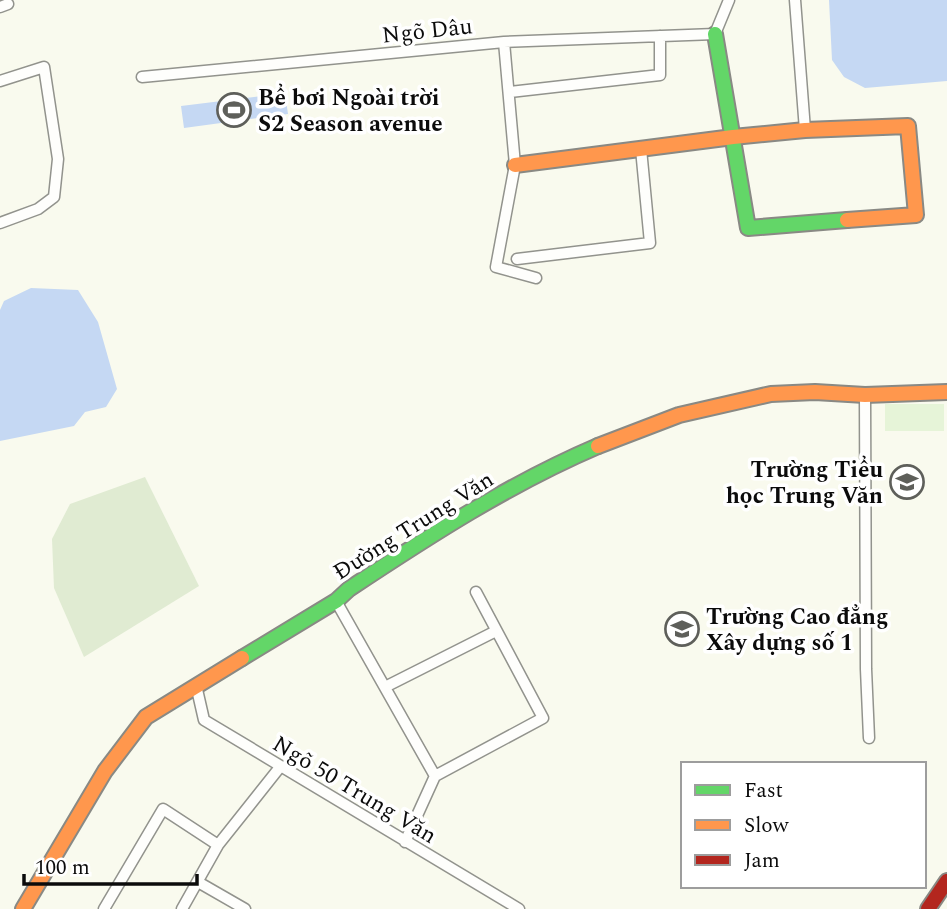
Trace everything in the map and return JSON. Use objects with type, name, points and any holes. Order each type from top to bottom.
[{"type":"street","points":[[515,165],[733,137],[805,130],[908,126],[915,215],[748,228],[733,137],[716,34],[729,0]]},
{"type":"street","points":[[795,0],[805,130]]},
{"type":"street","name":"Ngõ Dâu","points":[[142,77],[503,42],[716,34]]},
{"type":"street","points":[[510,92],[660,75],[660,36]]},
{"type":"street","points":[[503,42],[510,92],[515,165],[496,267],[536,278]]},
{"type":"street","points":[[0,81],[44,67],[58,159],[54,197],[38,209],[0,223]]},
{"type":"street","points":[[517,259],[650,243],[641,149]]},
{"type":"street","name":"Đường Trung Văn","points":[[23,909],[105,771],[146,717],[336,601],[360,581],[451,522],[576,454],[679,415],[771,394],[947,392]]},
{"type":"street","points":[[865,395],[869,738]]},
{"type":"street","points":[[405,842],[435,776],[542,718],[476,592]]},
{"type":"street","points":[[336,601],[435,776]]},
{"type":"street","points":[[385,687],[496,631]]},
{"type":"street","name":"Ngõ 50 Trung Văn","points":[[196,685],[204,720],[519,909]]},
{"type":"street","points":[[182,909],[218,845],[280,767]]},
{"type":"street","points":[[104,909],[163,809],[218,845]]},
{"type":"street","points":[[198,881],[245,909]]},
{"type":"street","points":[[929,909],[947,881]]},
{"type":"green space","points":[[885,404],[944,404],[944,431],[885,431]]},
{"type":"green space","points":[[145,477],[199,586],[84,657],[54,588],[52,539],[70,504]]},
{"type":"water","points":[[829,0],[947,0],[947,81],[865,88],[844,77],[832,60]]},
{"type":"water","name":"Bể bơi Ngoài trời S2 Season avenue","points":[[285,93],[288,114],[184,128],[181,106]]},
{"type":"water","points":[[31,288],[78,290],[98,322],[117,389],[106,407],[85,412],[74,426],[0,441],[0,310],[4,301]]},
{"type":"traffic: fast","points":[[715,34],[748,228],[847,220]]},
{"type":"traffic: fast","points":[[242,658],[336,601],[349,589],[470,512],[533,477],[598,446]]},
{"type":"traffic: slow","points":[[515,165],[733,137],[805,130],[908,126],[916,215],[847,220]]},
{"type":"traffic: slow","points":[[598,446],[679,415],[771,394],[947,392]]},
{"type":"traffic: slow","points":[[23,909],[105,771],[146,717],[242,658]]},
{"type":"traffic: jam","points":[[928,909],[947,881]]},
{"type":"place","name":"Bể bơi Ngoài trời S2 Season avenue","points":[[234,110]]},
{"type":"place","name":"Trường Tiểu học Trung Văn","points":[[907,482]]},
{"type":"place","name":"Trường Cao đẳng Xây dựng số 1","points":[[682,629]]}]
